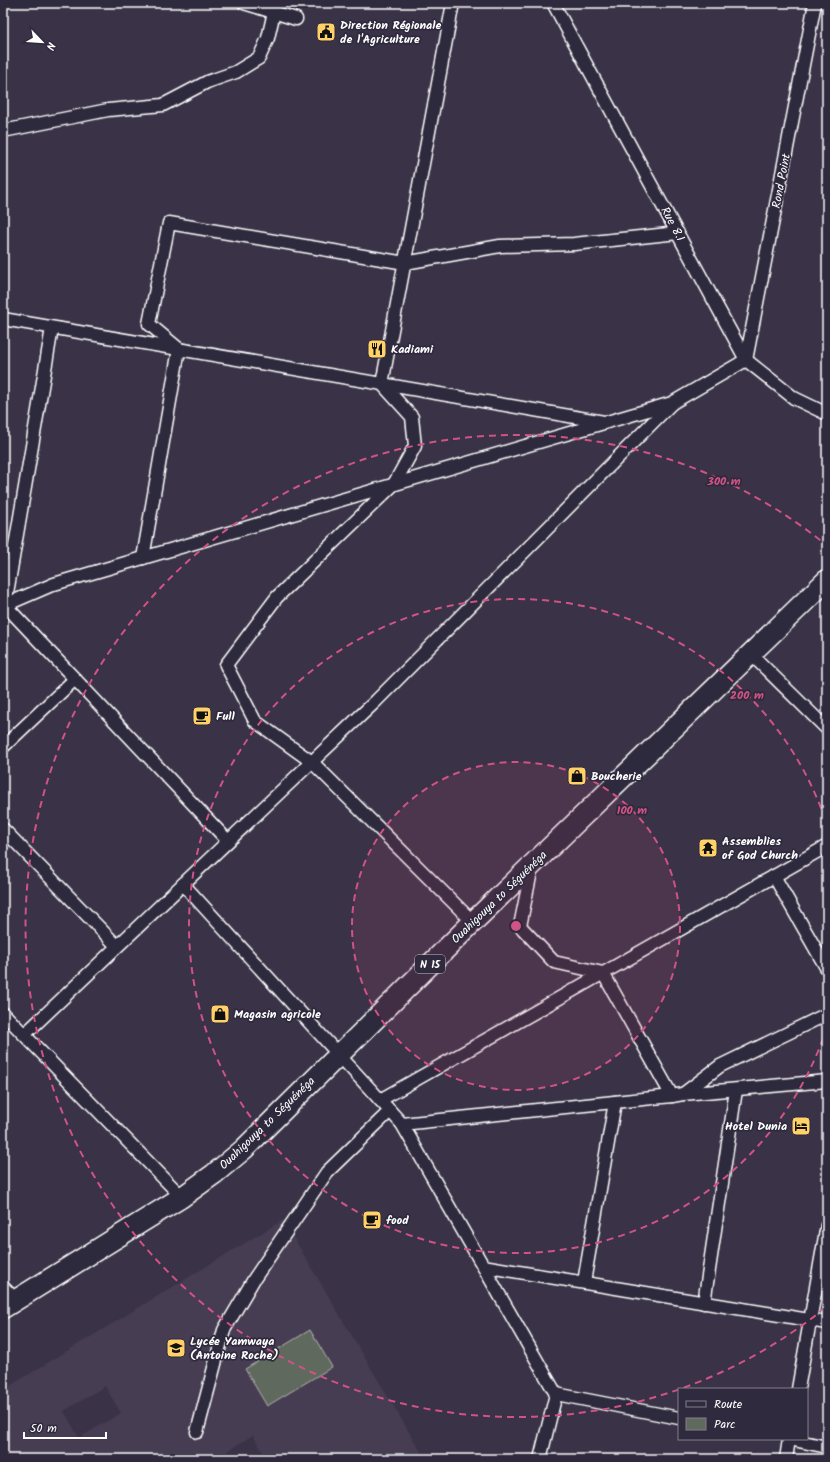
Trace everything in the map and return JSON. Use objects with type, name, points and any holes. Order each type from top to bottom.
[{"type":"main road","name":"Ouahigouya to Séguénéga","points":[[7,1298],[182,1197],[214,1174],[244,1149],[338,1054],[473,922],[827,580]]},
{"type":"street","points":[[244,3],[296,19]]},
{"type":"street","points":[[382,384],[453,3]]},
{"type":"street","name":"Rue 8.1","points":[[553,3],[746,360],[794,398],[827,414]]},
{"type":"street","name":"Rond Point","points":[[746,360],[815,3]]},
{"type":"street","points":[[3,131],[108,110],[163,105],[207,82],[236,72],[259,58],[268,38],[274,12]]},
{"type":"street","points":[[179,349],[149,324],[169,223],[405,263],[500,246],[574,244],[678,233]]},
{"type":"street","points":[[3,319],[607,422]]},
{"type":"street","points":[[4,606],[52,328]]},
{"type":"street","points":[[143,558],[179,349]]},
{"type":"street","points":[[4,606],[54,584],[672,403],[746,360]]},
{"type":"street","points":[[382,384],[412,417],[415,446],[394,484],[277,597],[226,665],[255,720],[312,762],[473,922]]},
{"type":"street","points":[[25,1034],[376,701],[519,560],[672,403]]},
{"type":"street","points":[[4,606],[228,841]]},
{"type":"street","points":[[751,654],[827,729]]},
{"type":"street","points":[[3,747],[75,679]]},
{"type":"street","points":[[3,829],[118,946]]},
{"type":"street","points":[[380,1100],[827,846]]},
{"type":"street","points":[[532,866],[520,926],[554,962],[603,973],[678,1095]]},
{"type":"street","points":[[774,876],[827,969]]},
{"type":"street","points":[[183,884],[402,1124],[556,1394],[540,1459]]},
{"type":"street","points":[[3,1013],[182,1197]]},
{"type":"street","points":[[678,1095],[720,1066],[827,1014]]},
{"type":"street","points":[[402,1124],[827,1081]]},
{"type":"street","points":[[704,1303],[736,1090]]},
{"type":"street","points":[[584,1282],[615,1102]]},
{"type":"street","points":[[197,1432],[224,1330],[254,1279],[328,1172],[390,1111]]},
{"type":"street","points":[[798,1388],[827,1225]]},
{"type":"street","points":[[483,1266],[827,1323]]},
{"type":"street","points":[[556,1394],[678,1418]]},
{"type":"street","points":[[786,1459],[789,1440]]},
{"type":"street","points":[[794,1440],[827,1447]]},
{"type":"shaded area","name":"Lycée Yamwaya (Antoine Roche)","points":[[283,1220],[425,1459],[267,1459],[253,1435],[227,1451],[231,1459],[3,1459],[3,1390]],"holes":[[[105,1386],[121,1413],[79,1438],[64,1411]]]},
{"type":"green space","points":[[310,1330],[332,1367],[267,1406],[245,1369]]},
{"type":"place","name":"Direction Régionale de l'Agriculture","points":[[326,32]]},
{"type":"place","name":"Kadiami","points":[[377,349]]},
{"type":"place","name":"Full","points":[[202,716]]},
{"type":"place","name":"Boucherie","points":[[577,776]]},
{"type":"place","name":"Assemblies of God Church","points":[[708,848]]},
{"type":"place","name":"Magasin agricole","points":[[220,1014]]},
{"type":"place","name":"Hotel Dunia","points":[[801,1126]]},
{"type":"place","name":"food","points":[[372,1220]]},
{"type":"place","name":"Lycée Yamwaya (Antoine Roche)","points":[[176,1348]]}]
